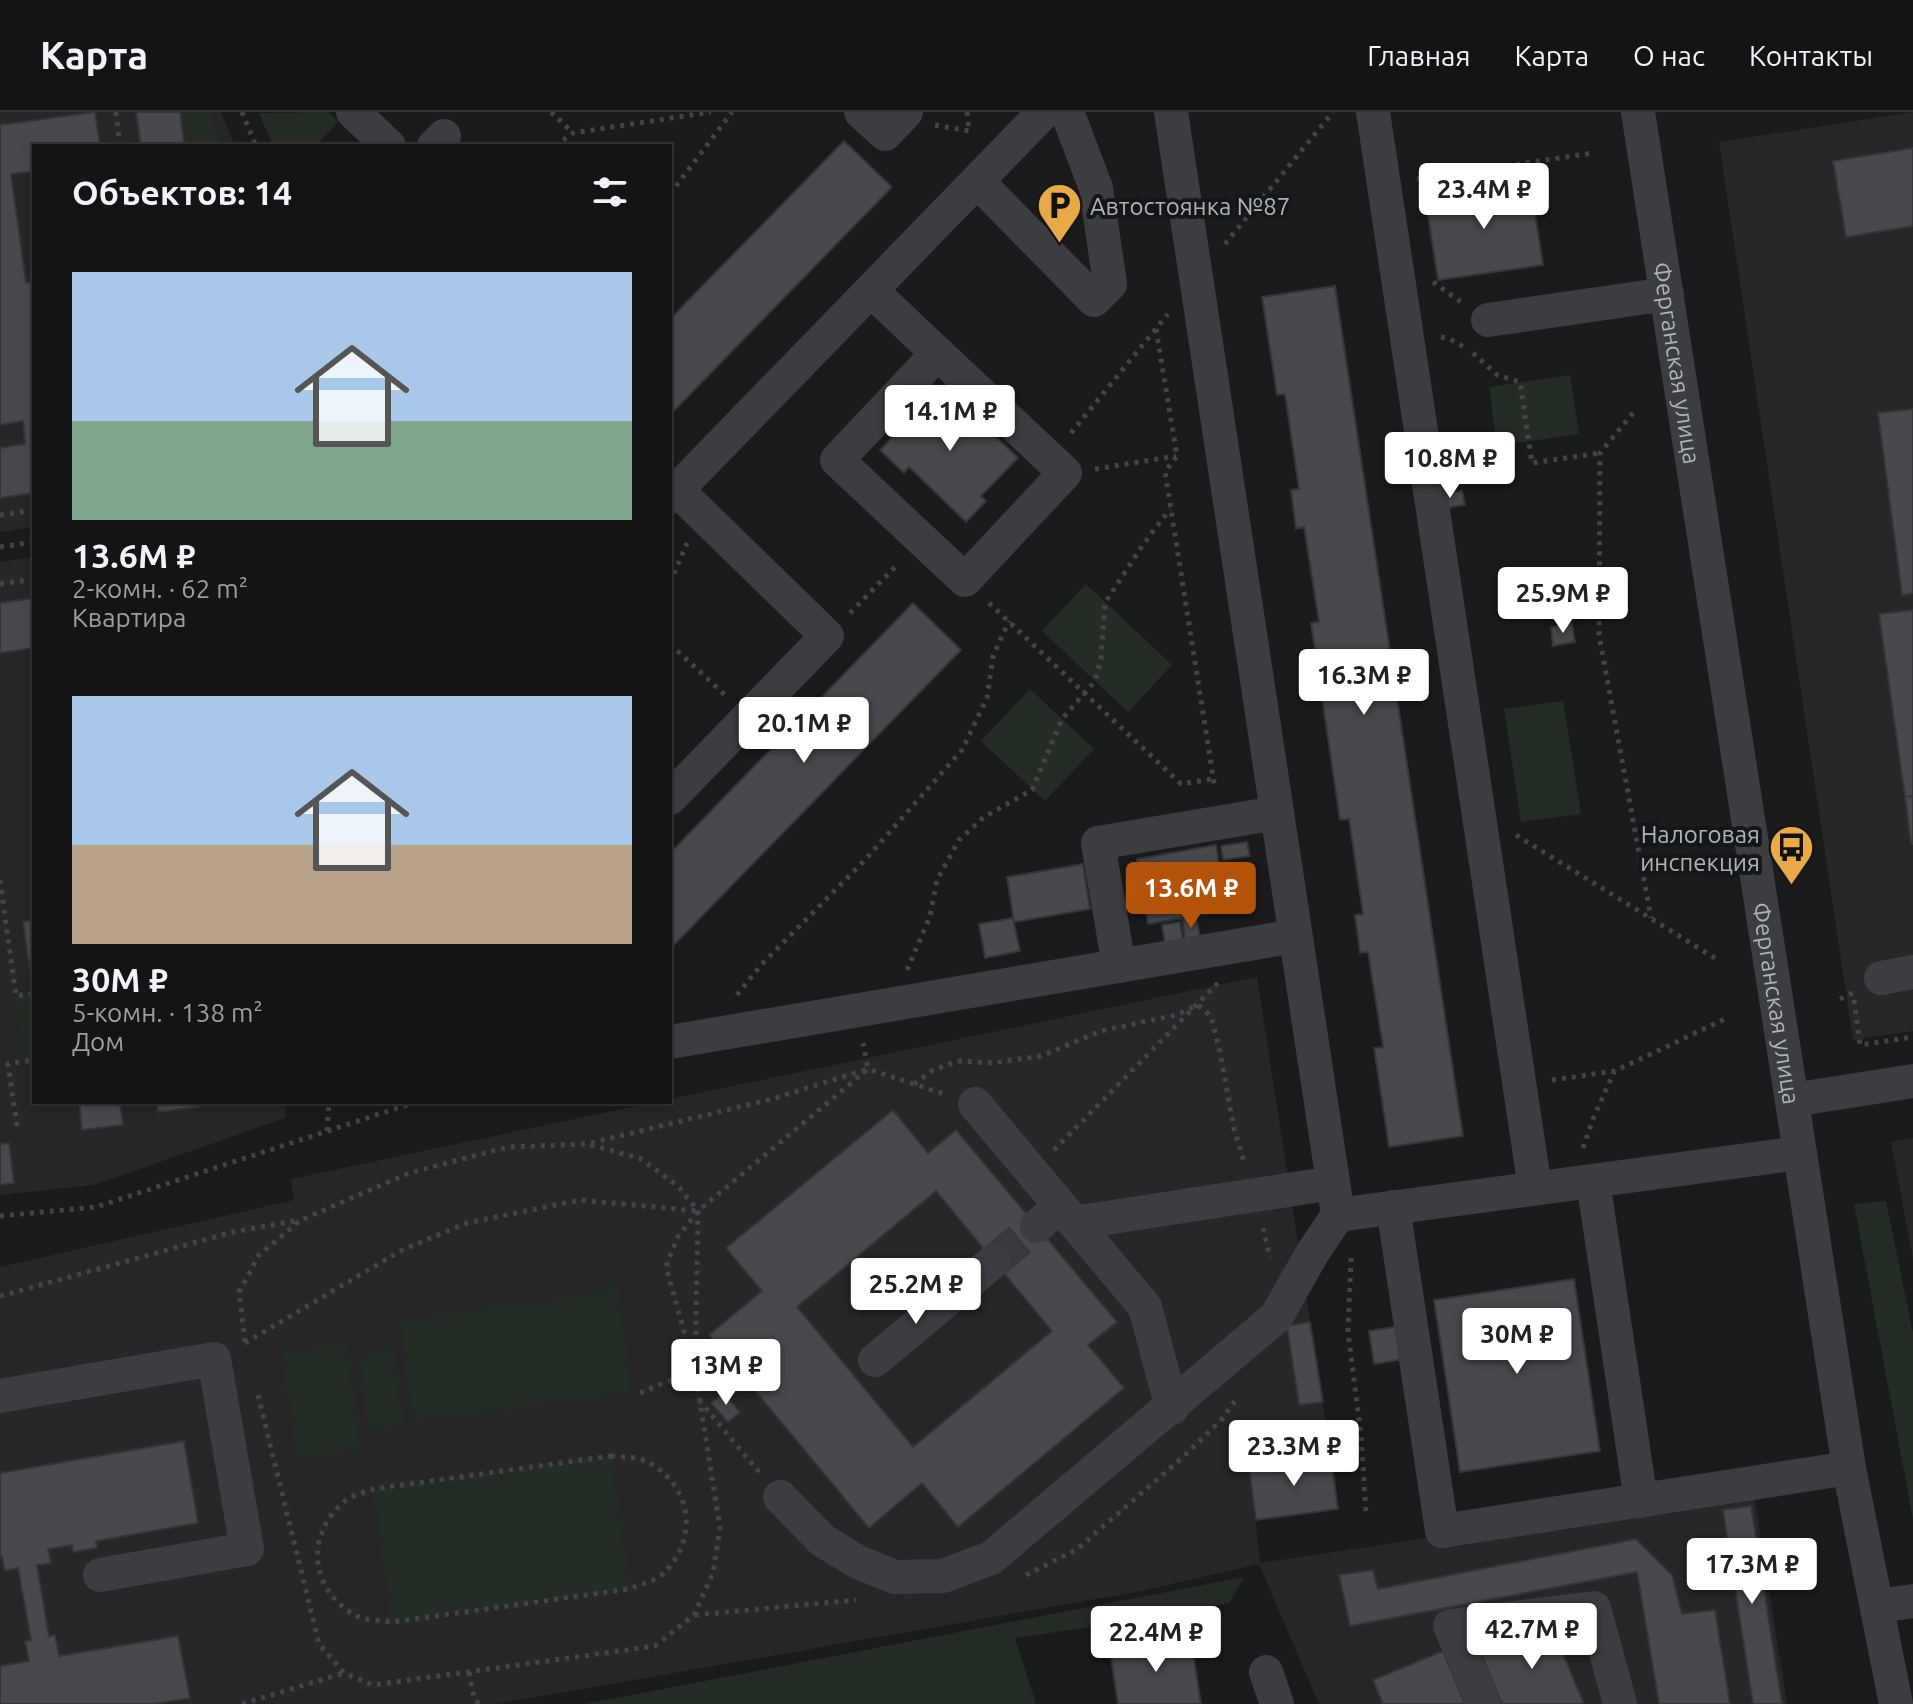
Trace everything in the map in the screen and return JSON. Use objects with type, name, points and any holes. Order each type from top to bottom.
[{"type":"street","points":[[353,112],[387,144]]},
{"type":"street","points":[[861,112],[885,134],[906,112]]},
{"type":"street","points":[[672,796],[827,636],[673,493],[1044,112]]},
{"type":"street","points":[[977,181],[1094,300],[1110,284],[1096,188],[1067,112]]},
{"type":"street","points":[[780,1497],[822,1540],[858,1562],[895,1577],[943,1576],[991,1558],[1276,1317],[1339,1204],[1295,936],[1171,112]]},
{"type":"street","points":[[1373,112],[1519,1084],[1562,1185],[1641,1501]]},
{"type":"street","name":"Ферганская улица","points":[[1638,112],[1849,1468],[1896,1704]]},
{"type":"street","points":[[871,290],[938,353],[1065,473],[965,580],[837,460],[938,353]]},
{"type":"street","points":[[1488,320],[1667,294]]},
{"type":"street","points":[[1119,966],[1098,843],[1277,813]]},
{"type":"street","points":[[672,1042],[1295,936]]},
{"type":"street","points":[[1792,1100],[1913,1081]]},
{"type":"street","points":[[975,1104],[1032,1172],[1057,1218],[1145,1307],[1172,1408]]},
{"type":"street","points":[[1057,1218],[1255,1194],[1393,1207],[1800,1153]]},
{"type":"street","points":[[1393,1207],[1442,1531],[1849,1468]]},
{"type":"street","points":[[875,1360],[994,1261]]},
{"type":"street","points":[[0,1396],[214,1359],[247,1549],[100,1575]]},
{"type":"street","points":[[1877,1606],[1913,1601]]},
{"type":"street","points":[[1484,1704],[1450,1626],[1594,1608],[1620,1704]]},
{"type":"street","points":[[1266,1672],[1277,1704]]},
{"type":"path","points":[[116,112],[120,144]]},
{"type":"path","points":[[242,112],[255,144]]},
{"type":"path","points":[[551,112],[573,133]]},
{"type":"path","points":[[558,144],[573,133],[668,115],[711,112]]},
{"type":"path","points":[[672,191],[732,112]]},
{"type":"path","points":[[1384,184],[1593,153]]},
{"type":"path","points":[[1429,269],[1431,281],[1488,320]]},
{"type":"path","points":[[1156,329],[1177,456],[1165,472],[1220,822]]},
{"type":"path","points":[[1406,330],[1450,339],[1477,355],[1497,375],[1520,382],[1532,463],[1600,453]]},
{"type":"path","points":[[1633,413],[1600,453],[1599,635],[1651,918]]},
{"type":"path","points":[[1094,469],[1177,456]]},
{"type":"path","points":[[892,1005],[930,916],[937,880],[959,840],[984,817],[1032,790],[1062,719],[1095,681],[1101,659],[1105,603],[1170,509]]},
{"type":"path","points":[[0,515],[32,510]]},
{"type":"path","points":[[827,636],[921,539]]},
{"type":"path","points":[[0,547],[32,542]]},
{"type":"path","points":[[0,584],[32,579]]},
{"type":"path","points":[[965,580],[1181,784],[1213,779]]},
{"type":"path","points":[[706,1036],[761,965],[865,860],[962,750],[987,698],[993,656],[1009,621]]},
{"type":"path","points":[[672,646],[749,717]]},
{"type":"path","points":[[1478,811],[1718,960]]},
{"type":"path","points":[[0,880],[16,996],[32,993]]},
{"type":"path","points":[[1032,1172],[1218,984],[1213,951]]},
{"type":"path","points":[[1882,981],[1860,1045],[1913,1037]]},
{"type":"path","points":[[914,1084],[933,1070],[958,1061],[992,1063],[1041,1056],[1101,1031],[1176,1015],[1198,1005]]},
{"type":"path","points":[[1198,1005],[1211,1016],[1234,1129],[1255,1194],[1271,1262]]},
{"type":"path","points":[[1519,1084],[1615,1071],[1727,1018]]},
{"type":"path","points":[[17,1126],[8,1064],[32,1060]]},
{"type":"path","points":[[256,1388],[319,1644],[344,1673],[373,1685],[655,1646],[694,1615],[713,1573],[720,1528],[695,1370],[666,1267],[677,1238],[698,1211],[868,1069]]},
{"type":"path","points":[[0,1296],[233,1232],[301,1220],[409,1173],[508,1147],[588,1144],[772,1099],[868,1069],[975,1104]]},
{"type":"path","points":[[1562,1185],[1581,1155],[1615,1071]]},
{"type":"path","points":[[327,1131],[329,1104]]},
{"type":"path","points":[[0,1216],[96,1207],[410,1104]]},
{"type":"path","points":[[588,1144],[641,1159],[678,1186],[698,1211],[695,1370]]},
{"type":"path","points":[[214,1359],[402,1250],[467,1223],[580,1200],[698,1211]]},
{"type":"path","points":[[1339,1204],[1352,1246],[1348,1332],[1361,1435],[1366,1513]]},
{"type":"path","points":[[249,1358],[239,1292],[259,1255],[301,1220]]},
{"type":"path","points":[[640,1393],[695,1370]]},
{"type":"path","points":[[1013,1582],[1076,1550],[1183,1457],[1222,1419],[1240,1394]]},
{"type":"path","points":[[699,1399],[780,1497]]},
{"type":"path","points":[[611,1456],[646,1460],[674,1481],[687,1513],[686,1525],[683,1548],[662,1575],[630,1589],[392,1622],[358,1617],[330,1596],[316,1564],[321,1529],[341,1502],[373,1489],[611,1456]]},
{"type":"path","points":[[694,1615],[871,1599]]},
{"type":"path","points":[[469,1672],[474,1698],[479,1704]]},
{"type":"path","points":[[242,1704],[344,1673]]},
{"type":"shaded area","points":[[0,112],[221,112],[234,144],[32,144],[32,527],[0,532]]},
{"type":"shaded area","points":[[136,112],[209,112],[222,144],[141,144]]},
{"type":"shaded area","points":[[328,112],[338,122],[318,144],[272,144],[259,113]]},
{"type":"shaded area","points":[[1913,112],[1913,1031],[1853,1040],[1719,142]]},
{"type":"shaded area","points":[[1570,375],[1579,434],[1497,446],[1489,387]]},
{"type":"shaded area","points":[[32,557],[32,1104],[286,1104],[285,1118],[94,1185],[0,1195],[0,562]]},
{"type":"shaded area","points":[[1086,584],[1172,665],[1128,712],[1042,631]]},
{"type":"shaded area","points":[[1030,689],[1094,749],[1045,801],[981,741]]},
{"type":"shaded area","points":[[1563,701],[1581,814],[1521,822],[1504,709]]},
{"type":"shaded area","points":[[1257,977],[1331,1457],[1250,1468],[1260,1563],[1753,1489],[1787,1704],[1319,1704],[1259,1564],[1142,1591],[497,1704],[0,1704],[0,1267],[294,1200],[291,1179],[646,1104],[672,1104],[672,1099]]},
{"type":"shaded area","points":[[32,993],[32,1060],[25,1061],[16,996]]},
{"type":"shaded area","points":[[1913,1138],[1913,1259],[1891,1142]]},
{"type":"shaded area","points":[[1886,1201],[1913,1333],[1913,1519],[1854,1204]]},
{"type":"shaded area","points":[[618,1290],[632,1392],[413,1422],[399,1320]]},
{"type":"shaded area","points":[[346,1343],[361,1450],[297,1459],[282,1352]]},
{"type":"shaded area","points":[[393,1352],[403,1423],[369,1428],[359,1357]]},
{"type":"shaded area","points":[[611,1456],[630,1589],[392,1622],[373,1489]]},
{"type":"shaded area","points":[[1244,1577],[1229,1603],[1173,1615],[1015,1638],[1036,1704],[585,1704]]},
{"type":"building","points":[[95,112],[100,144],[32,144],[32,171],[11,174],[26,283],[32,282],[32,493],[0,498],[0,448],[25,444],[23,421],[0,425],[0,125]]},
{"type":"building","points":[[136,112],[180,112],[184,143],[141,144]]},
{"type":"building","points":[[844,141],[892,187],[672,413],[672,317]]},
{"type":"building","points":[[1913,148],[1913,226],[1846,237],[1833,161]]},
{"type":"building","points":[[1530,181],[1543,265],[1438,280],[1425,197]]},
{"type":"building","points":[[1335,286],[1463,1136],[1389,1147],[1374,1048],[1383,1047],[1368,952],[1360,953],[1355,915],[1363,914],[1349,819],[1340,820],[1311,623],[1319,622],[1304,527],[1296,529],[1291,490],[1299,489],[1285,394],[1277,395],[1262,297]]},
{"type":"building","points":[[931,385],[961,414],[967,409],[1018,458],[981,496],[986,501],[966,522],[909,467],[904,473],[880,450],[916,412],[911,406]]},
{"type":"building","points":[[1913,409],[1913,593],[1902,595],[1878,413]]},
{"type":"building","points":[[1462,491],[1465,505],[1439,509],[1436,495]]},
{"type":"building","points":[[32,598],[32,648],[0,653],[0,603]]},
{"type":"building","points":[[913,603],[961,650],[672,947],[672,851]]},
{"type":"building","points":[[1913,610],[1913,796],[1905,797],[1879,614]]},
{"type":"building","points":[[1572,624],[1575,642],[1553,646],[1551,627]]},
{"type":"building","points":[[1913,796],[1913,844],[1911,844],[1905,797]]},
{"type":"building","points":[[1247,842],[1250,856],[1223,860],[1221,846]]},
{"type":"building","points":[[1216,845],[1227,910],[1148,924],[1137,859]]},
{"type":"building","points":[[1083,864],[1090,909],[1014,922],[1007,877]]},
{"type":"building","points":[[1196,916],[1201,942],[1186,944],[1182,918]]},
{"type":"building","points":[[1013,918],[1020,951],[985,958],[979,924]]},
{"type":"building","points":[[32,920],[32,971],[30,971],[23,922]]},
{"type":"building","points":[[1180,922],[1183,940],[1165,943],[1162,925]]},
{"type":"building","points":[[79,1104],[120,1104],[123,1125],[82,1130]]},
{"type":"building","points":[[157,1104],[198,1104],[199,1107],[158,1112]]},
{"type":"building","points":[[893,1110],[928,1153],[956,1130],[1117,1322],[1088,1345],[1124,1388],[958,1527],[922,1483],[869,1528],[709,1335],[762,1291],[726,1248]],"holes":[[[936,1191],[1052,1331],[913,1447],[797,1307]]]},
{"type":"building","points":[[9,1143],[14,1183],[0,1185],[0,1144]]},
{"type":"building","points":[[1574,1279],[1600,1451],[1460,1472],[1434,1300]]},
{"type":"building","points":[[1310,1322],[1323,1402],[1299,1405],[1287,1326]]},
{"type":"building","points":[[1399,1326],[1405,1359],[1374,1364],[1369,1331]]},
{"type":"building","points":[[724,1393],[740,1412],[728,1422],[711,1403]]},
{"type":"building","points":[[184,1441],[198,1523],[96,1541],[97,1548],[73,1552],[72,1545],[48,1549],[51,1563],[37,1565],[49,1636],[55,1635],[59,1656],[178,1636],[190,1698],[154,1704],[0,1704],[0,1666],[29,1661],[25,1641],[31,1640],[18,1568],[5,1571],[0,1557],[0,1473]]},
{"type":"building","points":[[1331,1457],[1338,1509],[1256,1520],[1249,1468]]},
{"type":"building","points":[[1751,1506],[1782,1704],[1753,1704],[1723,1510]]},
{"type":"building","points":[[1636,1539],[1672,1575],[1682,1614],[1715,1610],[1730,1704],[1659,1704],[1637,1572],[1350,1626],[1339,1575],[1373,1570],[1378,1589]]},
{"type":"building","points":[[1551,1625],[1584,1704],[1502,1704],[1481,1654]]},
{"type":"building","points":[[1191,1639],[1201,1704],[1118,1704],[1110,1651]]},
{"type":"building","points":[[1443,1651],[1465,1704],[1383,1704],[1373,1680]]},
{"type":"tunnel","points":[[994,1261],[1037,1226]]},
{"type":"place","name":"Автостоянка №87","points":[[1059,245]]},
{"type":"place","name":"Налоговая инспекция","points":[[1791,887]]}]
